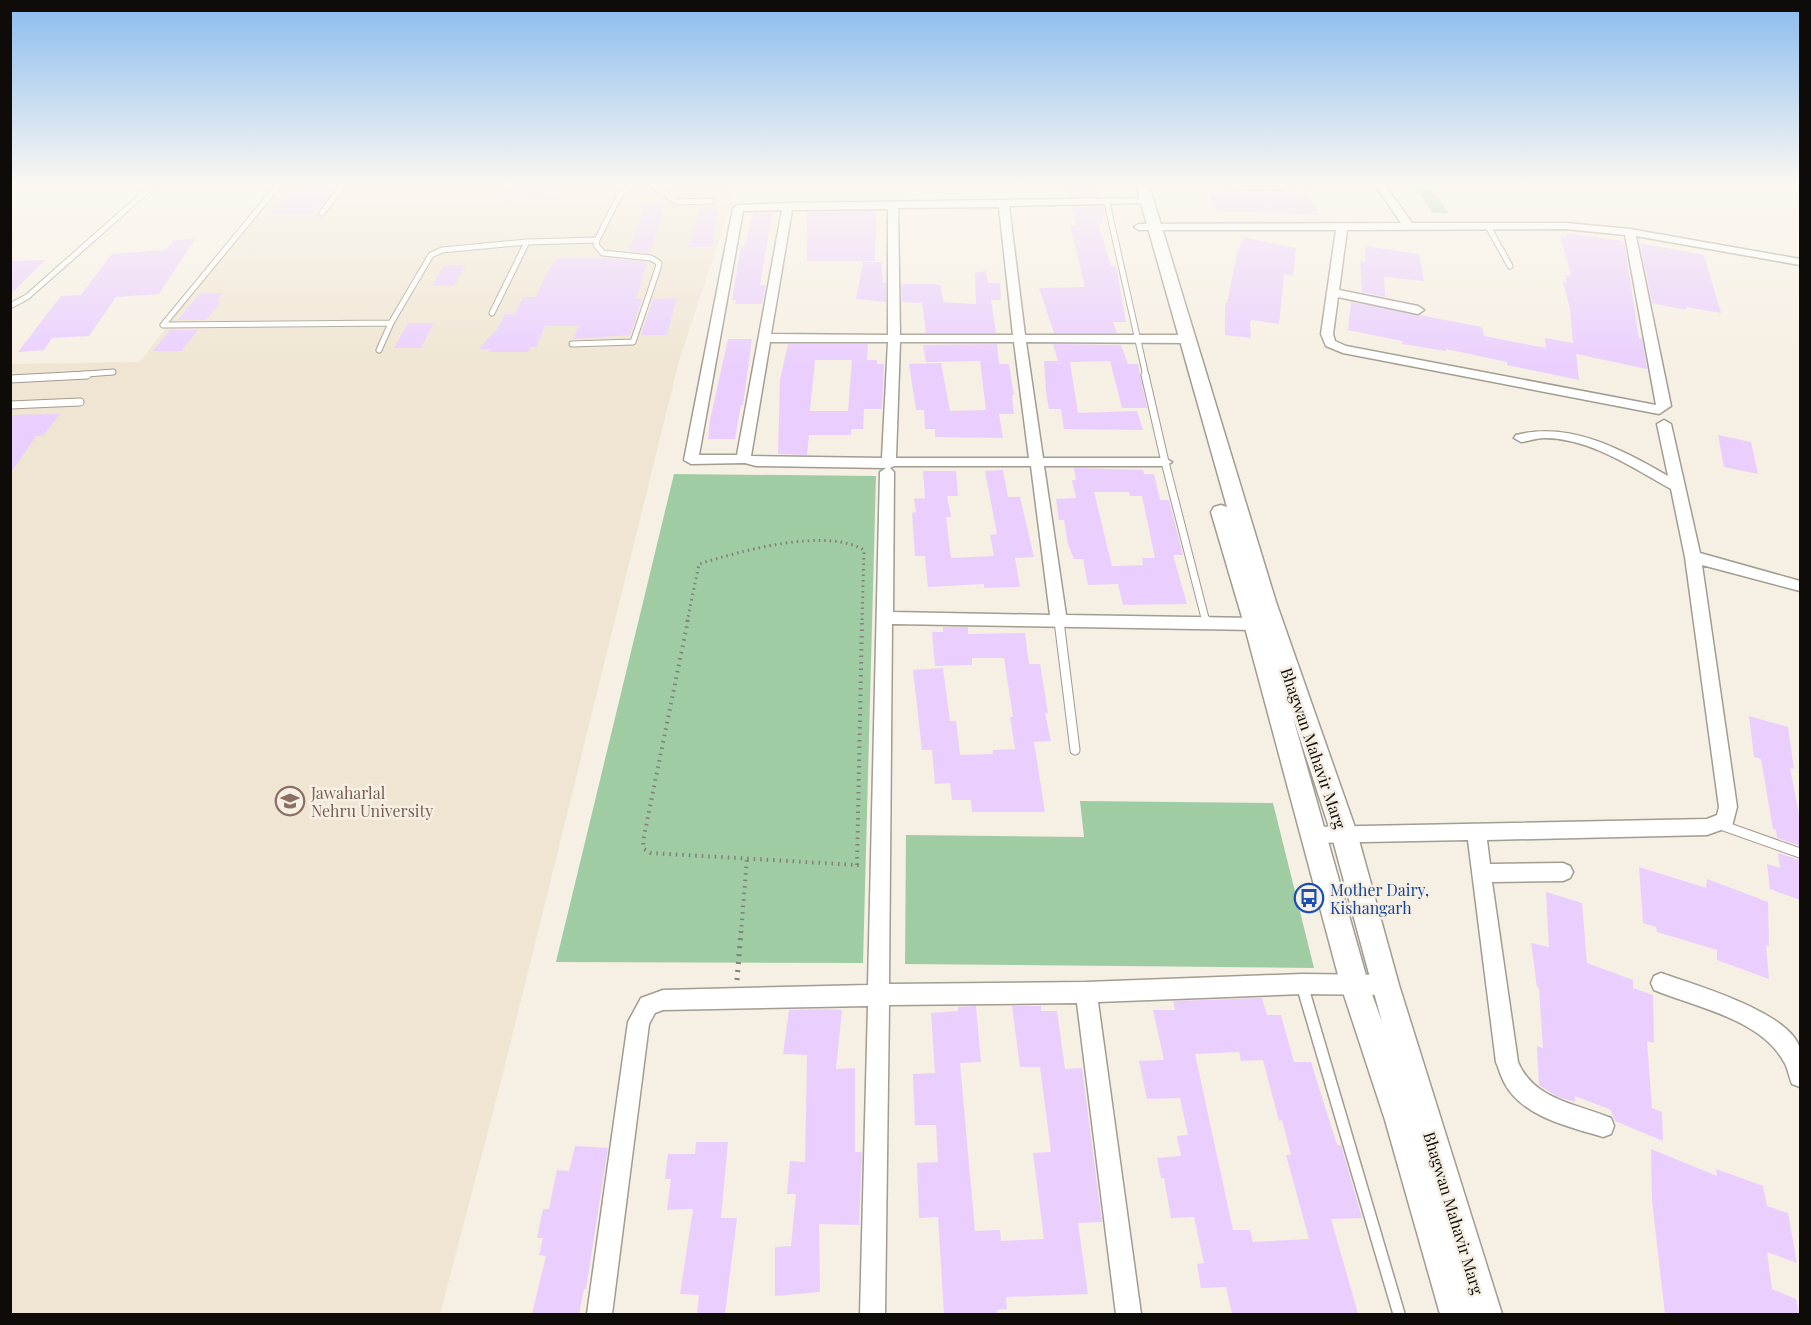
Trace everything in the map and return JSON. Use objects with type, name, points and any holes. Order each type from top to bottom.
[{"type":"street","points":[[731,244],[691,460],[745,459],[756,462],[888,468],[1038,462],[1165,462]]},
{"type":"street","points":[[745,459],[744,454],[781,244]]},
{"type":"street","points":[[873,1314],[888,468],[894,339],[893,244]]},
{"type":"street","points":[[1009,244],[1059,621]]},
{"type":"street","name":"Bhagwan Mahavir Marg","points":[[1150,244],[1155,282]]},
{"type":"street","name":"Bhagwan Mahavir Marg","points":[[1151,244],[1174,335],[1313,835],[1370,985],[1485,1314]]},
{"type":"street","points":[[1340,244],[1327,334],[1330,343],[1659,410],[1664,406],[1632,244]]},
{"type":"street","points":[[1697,244],[1800,262]]},
{"type":"street","points":[[1333,292],[1418,310]]},
{"type":"street","name":"Bhagwan Mahavir Marg","points":[[1174,335],[1344,834],[1370,985],[1400,1120],[1457,1314]]},
{"type":"street","points":[[765,338],[1139,340],[1174,335]]},
{"type":"street","points":[[1313,835],[1707,827],[1725,820],[1728,807],[1693,557],[1664,424]]},
{"type":"street","points":[[1521,438],[1546,434],[1577,441],[1620,455],[1676,486]]},
{"type":"street","points":[[1693,557],[1800,585]]},
{"type":"street","points":[[886,618],[1255,624]]},
{"type":"street","points":[[1476,832],[1507,1062],[1511,1076],[1521,1089],[1548,1107],[1603,1126]]},
{"type":"street","points":[[1482,873],[1563,872]]},
{"type":"street","points":[[1661,983],[1753,1018],[1788,1046],[1798,1062],[1800,1076]]},
{"type":"street","points":[[599,1314],[639,1022],[648,1005],[663,999],[1086,992],[1302,984],[1370,985]]},
{"type":"street","points":[[1086,992],[1129,1314]]},
{"type":"lane","points":[[10,306],[27,297],[87,244]]},
{"type":"lane","points":[[230,244],[163,325],[391,323]]},
{"type":"lane","points":[[379,350],[391,323],[430,255],[442,250],[508,244]]},
{"type":"lane","points":[[492,313],[526,244]]},
{"type":"lane","points":[[572,344],[633,342],[658,268],[659,263],[651,258],[603,253],[596,244]]},
{"type":"lane","points":[[1117,244],[1165,462],[1207,624]]},
{"type":"lane","points":[[1497,244],[1509,266]]},
{"type":"lane","points":[[10,379],[113,372]]},
{"type":"lane","points":[[10,405],[80,402]]},
{"type":"lane","points":[[1059,621],[1075,750]]},
{"type":"lane","points":[[1718,824],[1800,853]]},
{"type":"lane","points":[[1302,984],[1399,1314]]},
{"type":"path","points":[[857,865],[865,555],[860,545],[845,540],[760,548],[699,564],[643,845],[647,852],[857,865],[881,865]]},
{"type":"path","points":[[736,998],[747,858]]},
{"type":"shaded area","name":"Jawaharlal Nehru University","points":[[229,244],[718,244],[679,361],[500,1085],[440,1314],[11,1314],[10,364],[140,362]]},
{"type":"green space","points":[[674,474],[876,476],[863,963],[556,962]]},
{"type":"green space","points":[[1080,801],[1273,803],[1314,968],[905,964],[906,835],[1084,837]]},
{"type":"building","points":[[170,244],[192,244],[159,294],[116,297],[89,336],[52,338],[44,350],[18,352],[61,296],[81,295],[112,254],[166,250]]},
{"type":"building","points":[[632,244],[653,244],[650,253],[629,251]]},
{"type":"building","points":[[690,244],[713,244],[712,247],[689,247]]},
{"type":"building","points":[[746,244],[767,244],[760,285],[766,285],[762,304],[735,304],[736,300],[732,300],[741,246]]},
{"type":"building","points":[[807,244],[875,244],[875,261],[807,261]]},
{"type":"building","points":[[1075,244],[1104,244],[1111,266],[1116,266],[1126,322],[1113,322],[1117,333],[1054,333],[1039,288],[1085,287]]},
{"type":"building","points":[[1241,244],[1276,244],[1296,248],[1293,276],[1284,274],[1279,324],[1252,320],[1250,322],[1251,338],[1225,335],[1225,303],[1227,303]]},
{"type":"building","points":[[1562,244],[1624,244],[1639,338],[1642,338],[1647,369],[1576,354],[1579,380],[1507,365],[1507,362],[1446,349],[1446,351],[1402,344],[1402,341],[1348,330],[1351,302],[1482,327],[1484,336],[1546,348],[1545,338],[1573,343],[1570,309],[1563,282],[1567,283],[1565,275],[1571,276]]},
{"type":"building","points":[[1640,244],[1704,255],[1721,313],[1686,307],[1686,310],[1652,303]]},
{"type":"building","points":[[1365,246],[1419,254],[1424,281],[1384,277],[1385,297],[1362,292],[1360,261],[1365,262]]},
{"type":"building","points":[[557,258],[607,258],[647,262],[636,299],[642,299],[630,335],[574,339],[578,326],[545,326],[536,347],[530,347],[528,352],[489,352],[491,349],[479,349],[497,329],[505,314],[515,314],[523,297],[536,297],[547,272]]},
{"type":"building","points":[[45,260],[10,295],[10,261]]},
{"type":"building","points":[[863,262],[881,262],[883,283],[886,283],[886,302],[856,299]]},
{"type":"building","points":[[444,265],[466,265],[454,286],[432,286]]},
{"type":"building","points":[[986,271],[988,283],[1000,283],[1001,300],[991,300],[996,333],[926,333],[922,303],[902,302],[901,284],[933,284],[941,285],[943,302],[976,304],[975,273]]},
{"type":"building","points":[[200,293],[223,293],[217,302],[221,302],[206,320],[178,320]]},
{"type":"building","points":[[677,298],[667,335],[641,335],[653,299]]},
{"type":"building","points":[[408,323],[434,323],[421,348],[394,348]]},
{"type":"building","points":[[170,330],[198,330],[181,351],[153,351]]},
{"type":"building","points":[[728,339],[752,339],[743,405],[741,405],[735,439],[708,439],[710,420]]},
{"type":"building","points":[[788,344],[868,344],[867,360],[877,360],[877,364],[884,364],[882,409],[864,409],[863,429],[851,429],[851,435],[809,435],[807,455],[778,454],[780,380]],"holes":[[[815,360],[852,360],[848,411],[810,411]]]},
{"type":"building","points":[[997,344],[999,364],[1009,364],[1014,395],[1012,395],[1014,414],[999,414],[1003,438],[935,437],[935,429],[925,429],[924,410],[916,410],[909,364],[941,363],[950,411],[986,410],[980,361],[926,362],[923,345]]},
{"type":"building","points":[[1053,344],[1121,345],[1128,364],[1138,364],[1147,408],[1122,408],[1110,361],[1070,362],[1078,413],[1137,411],[1143,430],[1064,429],[1061,409],[1049,409],[1046,392],[1044,361],[1058,361]]},
{"type":"building","points":[[60,414],[43,436],[36,436],[10,474],[10,415]]},
{"type":"building","points":[[1718,435],[1751,442],[1758,474],[1724,467]]},
{"type":"building","points":[[1074,468],[1143,470],[1144,474],[1154,474],[1160,500],[1169,500],[1183,555],[1173,555],[1187,604],[1123,605],[1118,584],[1088,585],[1083,559],[1074,559],[1068,544],[1064,520],[1059,520],[1056,499],[1076,498],[1072,480],[1076,480]],"holes":[[[1094,492],[1129,492],[1130,496],[1142,496],[1155,558],[1142,558],[1143,565],[1112,566]]]},
{"type":"building","points":[[1003,470],[1008,497],[1020,497],[1034,557],[1015,558],[1020,587],[984,588],[984,584],[928,587],[925,556],[915,556],[912,513],[916,512],[914,499],[925,498],[923,471],[956,471],[958,496],[947,496],[951,517],[946,517],[951,558],[994,556],[990,535],[997,534],[985,471]]},
{"type":"building","points":[[943,627],[968,627],[968,634],[1025,633],[1029,664],[1040,664],[1048,713],[1045,713],[1051,741],[1034,742],[1045,812],[972,812],[971,800],[952,800],[950,783],[935,784],[932,750],[922,750],[913,670],[943,668],[950,721],[956,721],[960,755],[993,754],[993,750],[1015,749],[1010,717],[1013,717],[1004,658],[972,658],[972,665],[935,666],[932,632],[943,632]]},
{"type":"building","points":[[1749,716],[1788,727],[1794,769],[1790,768],[1800,820],[1800,846],[1777,838],[1776,830],[1773,829],[1761,759],[1754,757]]},
{"type":"building","points":[[1778,853],[1800,860],[1800,900],[1770,889],[1767,864],[1780,868]]},
{"type":"building","points":[[1639,867],[1706,888],[1707,879],[1768,902],[1769,946],[1766,945],[1769,979],[1717,960],[1717,950],[1657,932],[1656,927],[1643,923]]},
{"type":"building","points":[[1546,892],[1582,903],[1587,963],[1633,980],[1633,988],[1653,995],[1654,1043],[1647,1041],[1652,1108],[1662,1112],[1663,1141],[1615,1121],[1611,1110],[1575,1096],[1575,1102],[1556,1096],[1539,1085],[1537,1046],[1543,1048],[1539,988],[1531,943],[1549,947]]},
{"type":"building","points":[[1262,998],[1267,1015],[1281,1015],[1294,1062],[1311,1062],[1337,1145],[1341,1145],[1362,1218],[1331,1219],[1358,1313],[1232,1314],[1226,1287],[1201,1288],[1197,1264],[1204,1263],[1194,1217],[1171,1218],[1164,1178],[1161,1178],[1157,1158],[1181,1156],[1177,1136],[1188,1135],[1180,1098],[1147,1099],[1139,1061],[1164,1060],[1153,1010],[1175,1010],[1173,1001]],"holes":[[[1239,1052],[1241,1061],[1263,1060],[1279,1121],[1282,1120],[1291,1155],[1286,1155],[1309,1239],[1253,1242],[1250,1230],[1233,1230],[1195,1054]]]},
{"type":"building","points":[[976,1006],[981,1062],[960,1063],[975,1231],[1000,1230],[1001,1241],[1044,1239],[1033,1153],[1051,1152],[1040,1067],[1020,1067],[1012,1006],[1041,1006],[1041,1011],[1057,1011],[1065,1069],[1082,1068],[1102,1222],[1078,1223],[1088,1294],[1006,1297],[1007,1309],[997,1310],[998,1314],[944,1314],[938,1217],[919,1218],[917,1163],[938,1162],[936,1125],[915,1125],[913,1074],[935,1073],[931,1013],[958,1011],[958,1007]]},
{"type":"building","points":[[789,1010],[842,1010],[836,1069],[855,1068],[855,1152],[862,1152],[859,1225],[819,1224],[820,1292],[775,1296],[775,1247],[791,1246],[796,1194],[787,1194],[790,1161],[805,1162],[807,1055],[783,1054]]},
{"type":"building","points":[[696,1142],[728,1142],[721,1218],[737,1218],[725,1314],[697,1314],[699,1295],[680,1294],[693,1209],[667,1210],[671,1179],[665,1179],[668,1154],[695,1154]]},
{"type":"building","points":[[575,1146],[608,1148],[586,1289],[584,1289],[579,1314],[532,1314],[546,1256],[539,1255],[543,1238],[537,1238],[543,1209],[549,1209],[557,1170],[569,1171]]},
{"type":"building","points":[[1651,1149],[1717,1176],[1716,1169],[1763,1186],[1767,1206],[1788,1213],[1797,1263],[1767,1252],[1772,1289],[1796,1299],[1799,1314],[1665,1314],[1652,1201]]},
{"type":"place","name":"Jawaharlal Nehru University","points":[[290,801]]},
{"type":"place","name":"Mother Dairy, Kishangarh","points":[[1309,898]]}]
